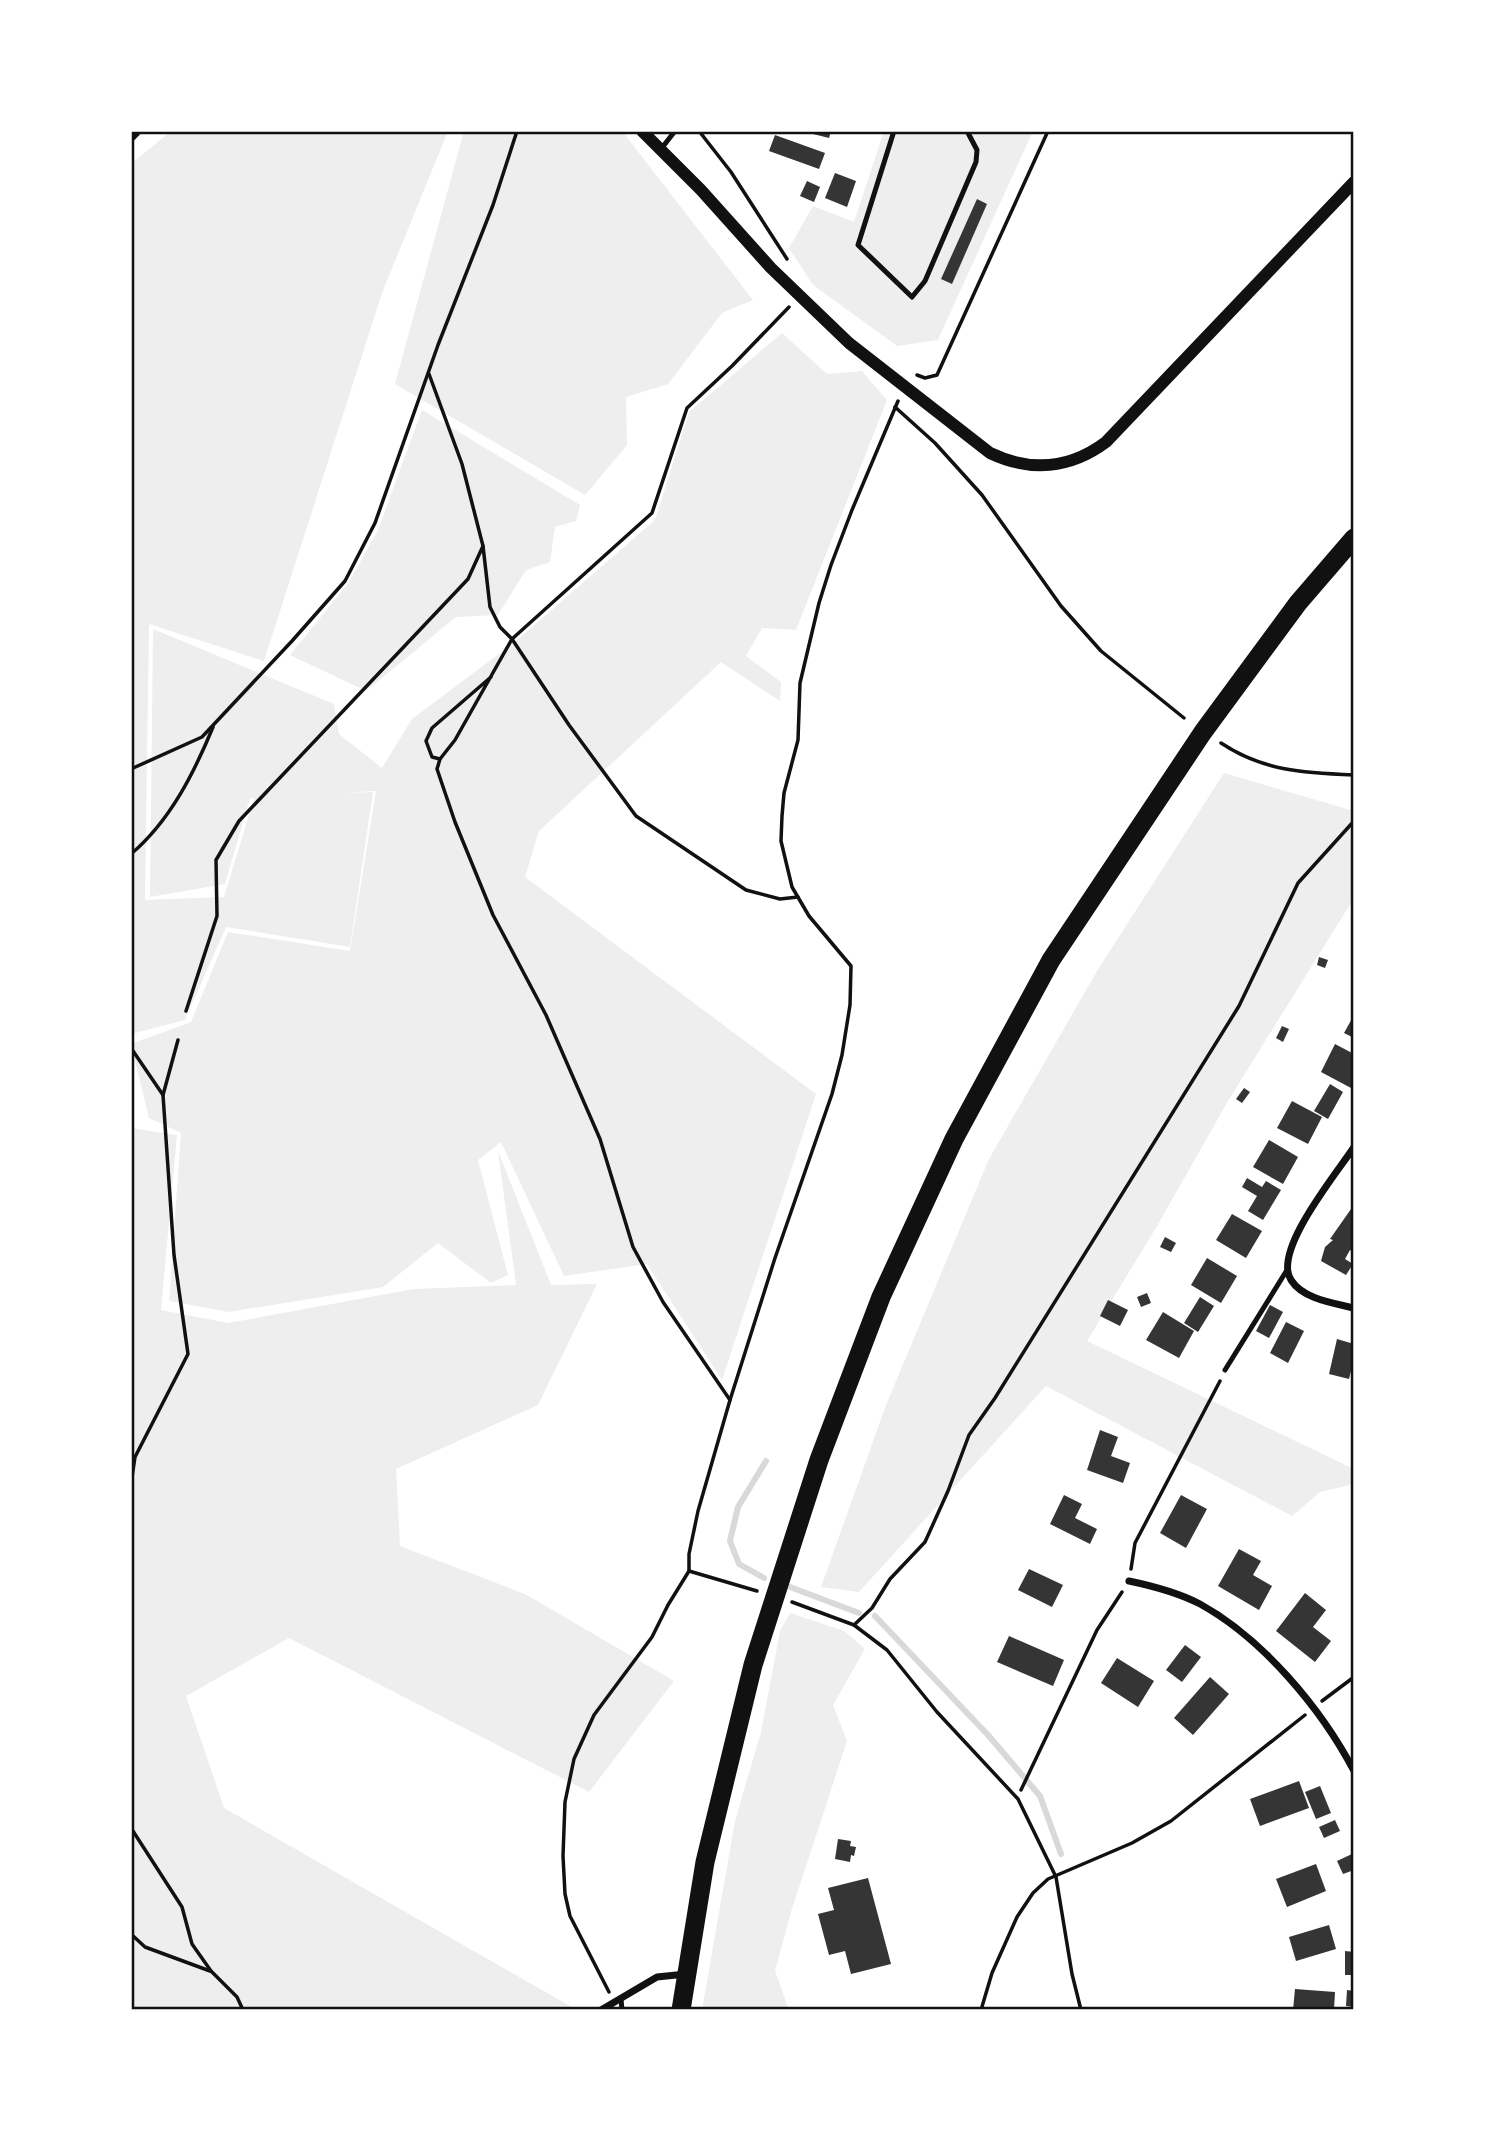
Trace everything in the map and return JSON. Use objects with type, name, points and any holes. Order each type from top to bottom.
[{"type":"highway","points":[[681,2010],[705,1862],[753,1665],[820,1460],[881,1297],[954,1139],[1051,960],[1203,732],[1298,603],[1354,538]]},
{"type":"street","points":[[642,131],[771,268],[849,343],[990,453],[1022,465],[1070,462],[1089,454],[1125,424],[1354,182]]},
{"type":"street","points":[[1354,1147],[1291,1245],[1287,1261],[1290,1279],[1300,1289],[1317,1298],[1354,1308]]},
{"type":"street","points":[[1129,1581],[1184,1597],[1217,1614],[1268,1657],[1313,1708],[1339,1744],[1354,1771]]},
{"type":"street","points":[[601,2010],[657,1977],[687,1974]]},
{"type":"lane","points":[[661,149],[676,131]]},
{"type":"lane","points":[[894,131],[858,244],[912,297],[925,281],[976,162],[977,150],[967,131]]},
{"type":"lane","points":[[1225,1370],[1287,1270]]},
{"type":"lane","points":[[619,2001],[622,2010]]},
{"type":"path","points":[[131,769],[202,737],[345,581],[375,523],[493,205],[517,131]]},
{"type":"path","points":[[699,131],[738,182],[791,267]]},
{"type":"path","points":[[915,374],[925,378],[937,375],[1048,131]]},
{"type":"path","points":[[730,1400],[663,1302],[633,1247],[600,1139],[546,1015],[493,915],[455,822],[437,769],[440,759],[456,740],[512,639],[652,513],[687,408],[732,366],[800,295]]},
{"type":"path","points":[[429,372],[462,464],[483,545],[490,607],[500,627],[512,639],[569,725],[636,816],[746,890],[780,899],[798,897]]},
{"type":"path","points":[[619,2001],[586,1952],[570,1916],[565,1894],[563,1856],[565,1802],[574,1759],[584,1733],[594,1715],[652,1637],[689,1571],[689,1554],[698,1511],[730,1400],[775,1258],[832,1094],[847,1031],[850,966],[809,916],[798,897],[785,864],[780,841],[784,793],[798,740],[800,684],[831,565],[895,407],[935,443],[982,495],[1061,606],[1101,651],[1184,718]]},
{"type":"path","points":[[186,1011],[217,916],[216,860],[239,821],[468,579],[483,545]]},
{"type":"path","points":[[440,759],[432,757],[426,741],[432,728],[491,677]]},
{"type":"path","points":[[131,853],[150,837],[195,770],[216,722]]},
{"type":"path","points":[[1221,743],[1254,762],[1278,769],[1354,775]]},
{"type":"path","points":[[854,1625],[872,1608],[890,1579],[925,1542],[969,1435],[995,1398],[1239,1006],[1298,883],[1354,821]]},
{"type":"path","points":[[131,1484],[135,1457],[188,1354],[174,1255],[163,1095],[178,1040]]},
{"type":"path","points":[[131,1048],[163,1095]]},
{"type":"path","points":[[1021,1790],[1097,1630],[1129,1581],[1135,1543],[1225,1370]]},
{"type":"path","points":[[689,1571],[762,1592]]},
{"type":"path","points":[[787,1600],[854,1625],[887,1650],[937,1712],[1018,1799],[1056,1877],[1072,1974],[1081,2010]]},
{"type":"path","points":[[981,2010],[992,1973],[1017,1917],[1033,1893],[1048,1879],[1132,1843],[1171,1821],[1354,1677]]},
{"type":"path","points":[[131,1828],[182,1907],[192,1944],[211,1971],[237,1997],[243,2010]]},
{"type":"path","points":[[131,1934],[145,1947],[211,1971]]},
{"type":"shaded area","points":[[171,131],[448,131],[382,293],[264,661],[149,624],[145,900],[224,897],[254,798],[250,798],[225,884],[150,897],[153,629],[334,704],[339,734],[382,768],[412,719],[516,641],[655,520],[689,412],[782,333],[827,374],[862,371],[887,400],[796,630],[762,628],[746,656],[781,682],[780,701],[721,662],[539,831],[525,877],[816,1094],[722,1380],[647,1264],[564,1276],[501,1142],[478,1160],[508,1275],[491,1283],[438,1243],[383,1287],[229,1312],[169,1301],[181,1133],[149,1118],[131,1044],[191,1022],[228,932],[350,951],[376,791],[341,793],[373,792],[350,947],[226,927],[185,1020],[131,1034],[131,164]]},
{"type":"shaded area","points":[[464,131],[622,131],[753,300],[722,313],[668,384],[626,397],[627,445],[585,495],[395,384]]},
{"type":"shaded area","points":[[884,131],[1033,131],[938,340],[897,346],[813,285],[789,248],[813,206],[854,222]]},
{"type":"shaded area","points":[[422,410],[580,505],[576,521],[555,527],[550,562],[526,570],[498,615],[456,617],[366,691],[290,655],[349,582],[378,530]]},
{"type":"shaded area","points":[[1224,773],[1354,811],[1354,898],[1228,1101],[1157,1226],[1087,1341],[1354,1469],[1354,1484],[1320,1492],[1292,1516],[1046,1386],[859,1592],[821,1587],[886,1405],[989,1159],[1097,971]]},
{"type":"shaded area","points":[[131,1128],[177,1135],[161,1310],[228,1323],[414,1289],[516,1285],[498,1151],[551,1285],[597,1284],[538,1405],[396,1469],[400,1546],[525,1594],[674,1681],[589,1792],[289,1638],[186,1696],[224,1808],[577,2010],[131,2010]]},
{"type":"shaded area","points":[[790,1613],[844,1631],[865,1649],[833,1705],[847,1741],[791,1912],[775,1971],[789,2010],[702,2010],[735,1821],[761,1732],[780,1631]]},
{"type":"building","points":[[801,131],[831,131],[829,138]]},
{"type":"building","points":[[775,135],[825,153],[819,169],[769,151]]},
{"type":"building","points":[[835,173],[856,181],[847,207],[825,198]]},
{"type":"building","points":[[807,181],[820,187],[814,202],[800,196]]},
{"type":"building","points":[[977,199],[987,204],[952,284],[941,279]]},
{"type":"building","points":[[1319,957],[1328,960],[1325,968],[1317,965]]},
{"type":"building","points":[[1354,1015],[1354,1038],[1344,1033]]},
{"type":"building","points":[[1282,1026],[1289,1029],[1283,1042],[1276,1038]]},
{"type":"building","points":[[1335,1044],[1354,1054],[1354,1083],[1351,1088],[1321,1072]]},
{"type":"building","points":[[1330,1084],[1343,1092],[1328,1119],[1314,1111]]},
{"type":"building","points":[[1244,1088],[1250,1092],[1242,1103],[1236,1099]]},
{"type":"building","points":[[1292,1101],[1322,1117],[1308,1144],[1277,1128]]},
{"type":"building","points":[[1269,1140],[1298,1157],[1283,1184],[1253,1167]]},
{"type":"building","points":[[1247,1178],[1262,1187],[1266,1181],[1281,1190],[1263,1220],[1248,1211],[1257,1196],[1242,1187]]},
{"type":"building","points":[[1351,1209],[1354,1211],[1354,1252],[1350,1250],[1345,1259],[1353,1264],[1346,1275],[1321,1261],[1325,1247],[1333,1240],[1330,1239]]},
{"type":"building","points":[[1232,1214],[1262,1231],[1246,1258],[1216,1240]]},
{"type":"building","points":[[1165,1237],[1176,1243],[1171,1252],[1160,1247]]},
{"type":"building","points":[[1207,1258],[1237,1276],[1221,1303],[1191,1285]]},
{"type":"building","points":[[1147,1293],[1151,1303],[1141,1307],[1137,1297]]},
{"type":"building","points":[[1200,1297],[1214,1306],[1198,1332],[1184,1323]]},
{"type":"building","points":[[1108,1300],[1128,1310],[1120,1326],[1100,1316]]},
{"type":"building","points":[[1270,1305],[1283,1312],[1269,1338],[1256,1331]]},
{"type":"building","points":[[1163,1312],[1194,1331],[1179,1358],[1146,1340]]},
{"type":"building","points":[[1286,1322],[1304,1331],[1288,1363],[1270,1353]]},
{"type":"building","points":[[1337,1339],[1354,1344],[1354,1359],[1349,1379],[1329,1374]]},
{"type":"building","points":[[1100,1430],[1118,1437],[1111,1456],[1130,1463],[1123,1483],[1087,1470]]},
{"type":"building","points":[[1064,1495],[1082,1504],[1075,1518],[1097,1529],[1090,1544],[1050,1524]]},
{"type":"building","points":[[1181,1495],[1207,1509],[1186,1548],[1160,1533]]},
{"type":"building","points":[[1239,1549],[1261,1561],[1253,1575],[1272,1586],[1259,1610],[1218,1586]]},
{"type":"building","points":[[1029,1569],[1063,1585],[1052,1607],[1018,1590]]},
{"type":"building","points":[[1305,1593],[1326,1610],[1313,1627],[1331,1641],[1315,1662],[1276,1631]]},
{"type":"building","points":[[1009,1636],[1064,1660],[1053,1686],[997,1662]]},
{"type":"building","points":[[1185,1645],[1201,1657],[1182,1682],[1166,1670]]},
{"type":"building","points":[[1117,1658],[1154,1681],[1138,1707],[1101,1683]]},
{"type":"building","points":[[1210,1677],[1229,1694],[1193,1735],[1174,1718]]},
{"type":"building","points":[[1299,1781],[1309,1808],[1260,1826],[1250,1799]]},
{"type":"building","points":[[1320,1786],[1331,1813],[1316,1819],[1305,1792]]},
{"type":"building","points":[[1335,1820],[1340,1831],[1324,1838],[1319,1827]]},
{"type":"building","points":[[838,1839],[851,1841],[850,1846],[856,1847],[850,1862],[835,1859]]},
{"type":"building","points":[[1352,1854],[1354,1870],[1343,1874],[1337,1861]]},
{"type":"building","points":[[1316,1864],[1326,1891],[1287,1907],[1276,1879]]},
{"type":"building","points":[[868,1878],[891,1964],[851,1974],[845,1951],[829,1955],[818,1914],[834,1910],[828,1888]]},
{"type":"building","points":[[1329,1925],[1336,1949],[1296,1961],[1289,1937]]},
{"type":"building","points":[[1345,1951],[1354,1952],[1354,1975],[1345,1975]]},
{"type":"building","points":[[1295,1989],[1335,1992],[1334,2010],[1293,2010]]},
{"type":"building","points":[[1347,1990],[1354,1991],[1354,2007],[1346,2006]]},
{"type":"waterway","points":[[764,1578],[739,1564],[730,1541],[738,1507],[766,1461]]},
{"type":"waterway","points":[[790,1587],[859,1613]]},
{"type":"waterway","points":[[875,1616],[988,1735],[1040,1796],[1061,1854]]}]
